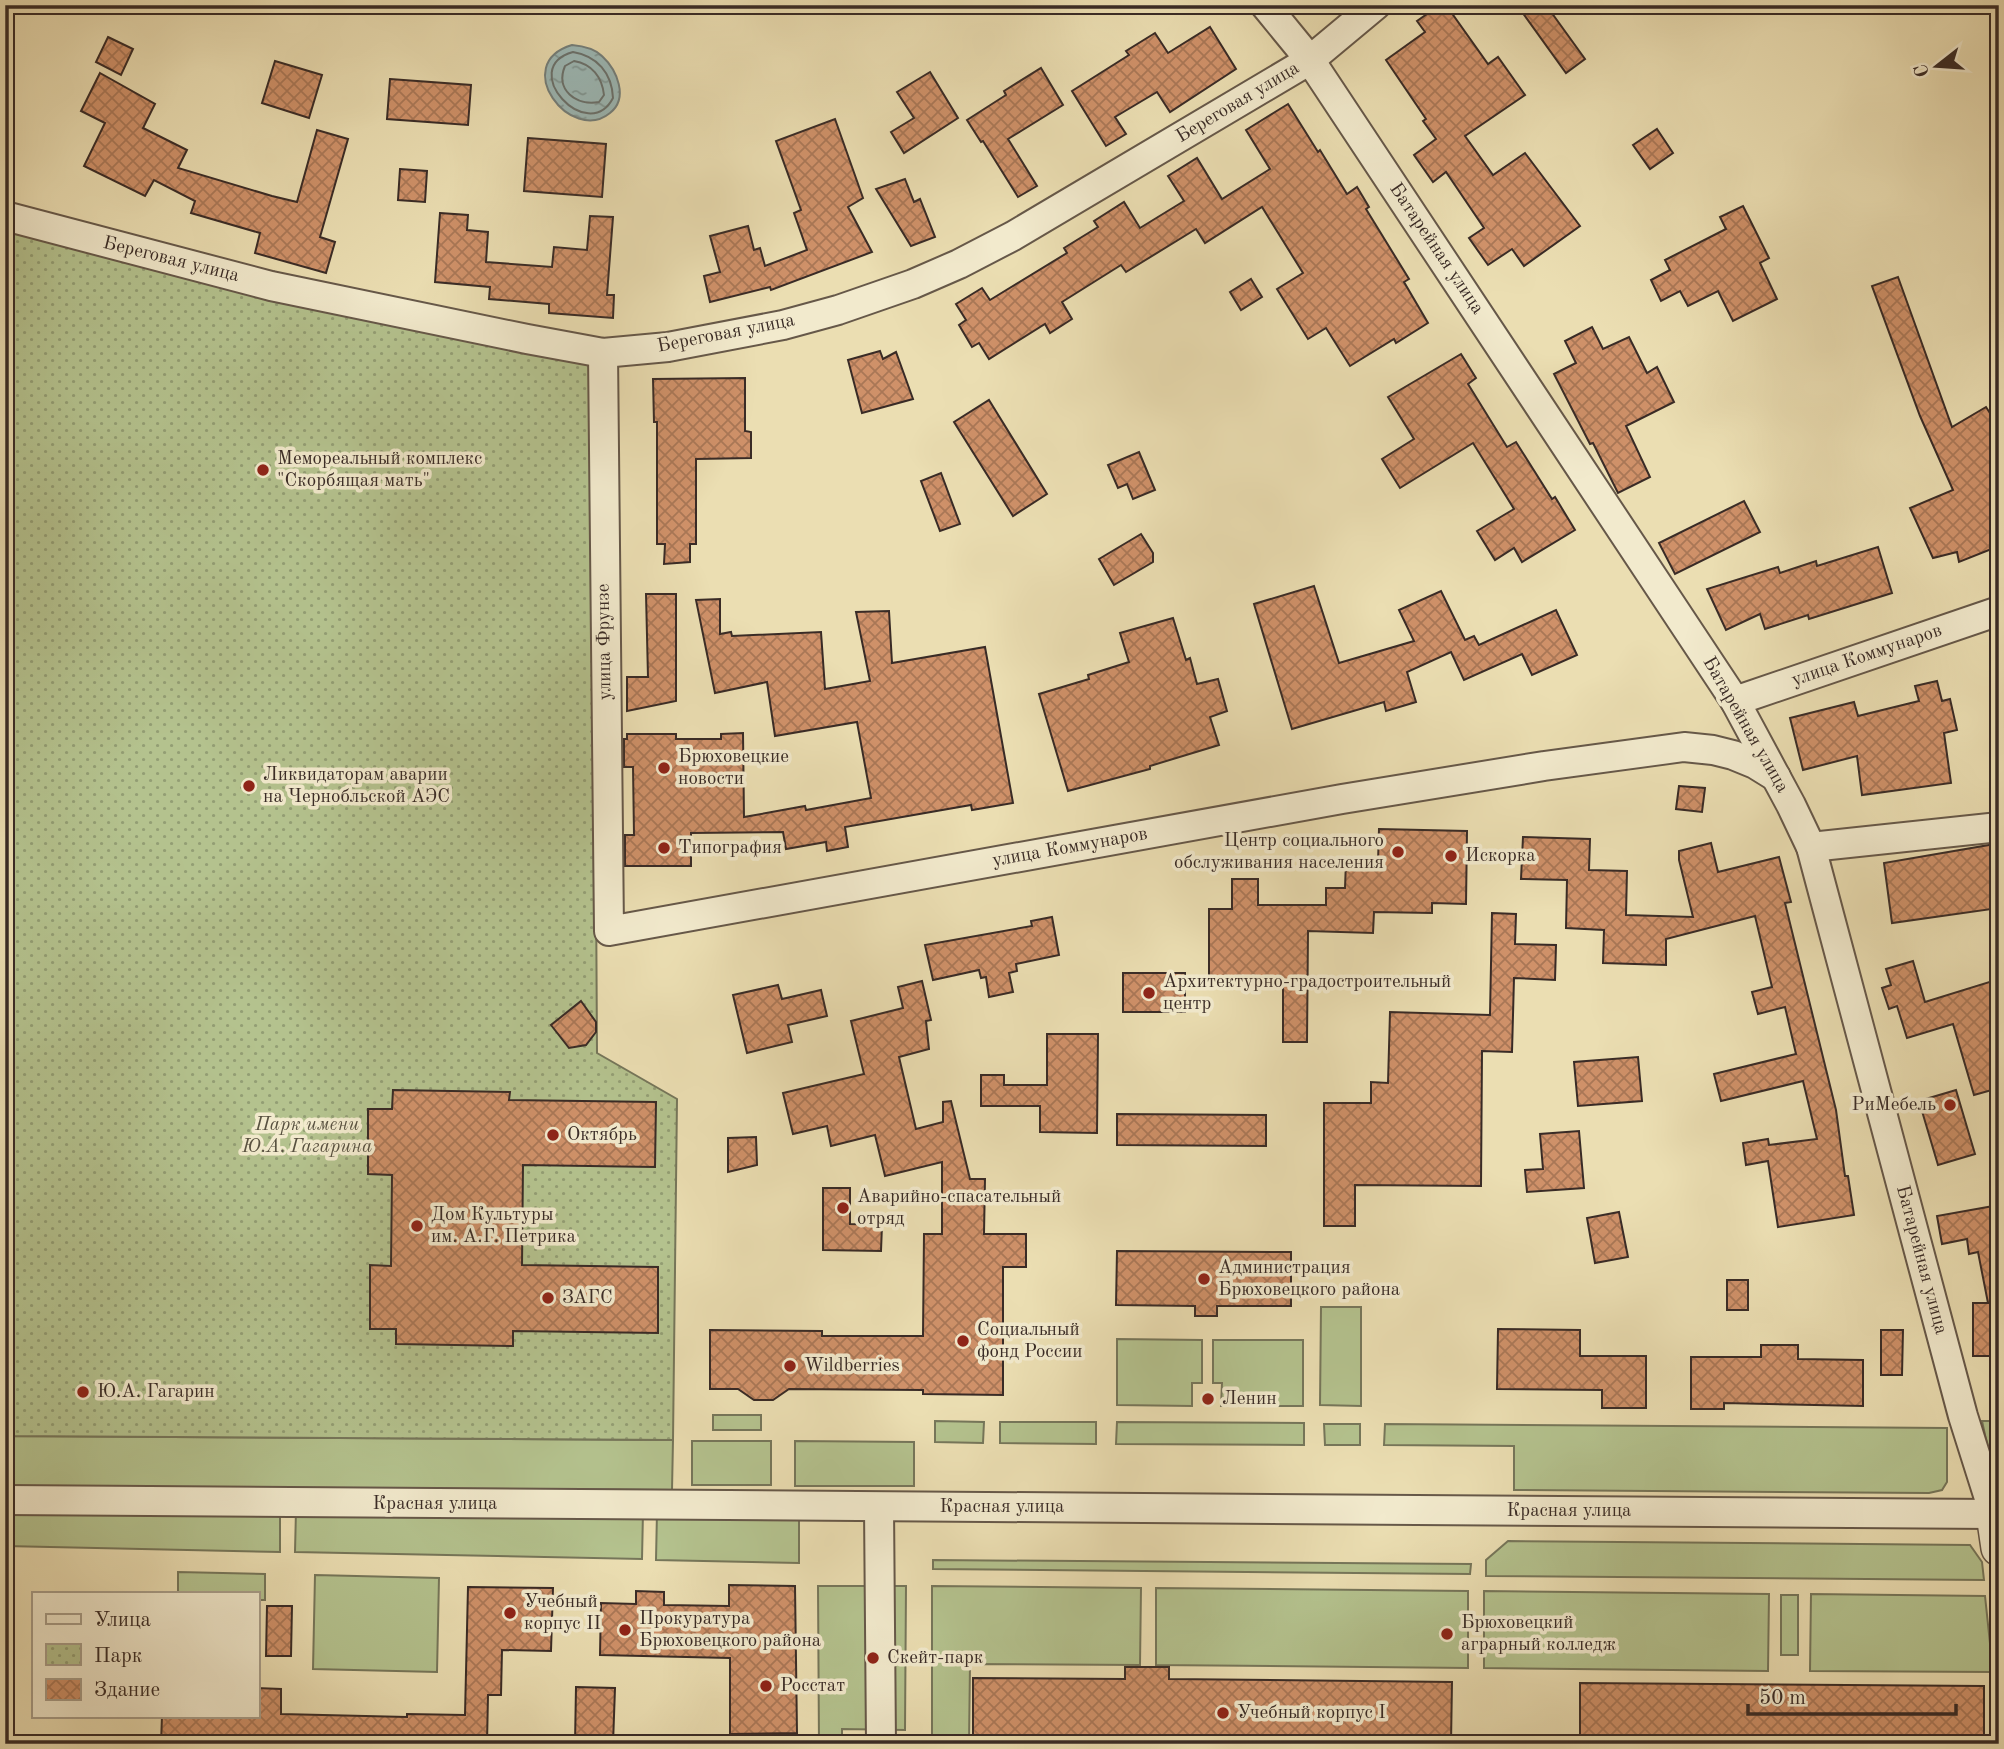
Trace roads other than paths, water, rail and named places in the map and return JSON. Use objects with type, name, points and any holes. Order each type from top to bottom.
[{"type":"street","name":"Батарейная улица","points":[[1265,5],[1310,60],[1735,701],[1811,848],[1963,1416],[1997,1525]]},
{"type":"street","name":"Береговая улица","points":[[6,212],[271,286],[604,353],[668,347],[783,325],[838,310],[913,284],[1013,236],[1310,60],[1376,5]]},
{"type":"street","name":"улица Фрунзе","points":[[604,353],[609,931]]},
{"type":"street","name":"улица Коммунаров","points":[[1735,701],[1999,611]]},
{"type":"street","name":"улица Коммунаров","points":[[609,931],[1342,799],[1544,766],[1684,747],[1713,750],[1755,764],[1776,777]]},
{"type":"street","points":[[1811,848],[1999,827]]},
{"type":"street","name":"Красная улица","points":[[5,1500],[879,1507],[1997,1525]]},
{"type":"street","points":[[879,1507],[881,1744]]},
{"type":"water","points":[[572,45],[599,53],[612,69],[619,84],[616,107],[595,120],[579,119],[564,111],[553,98],[546,83],[546,68],[554,55]]},
{"type":"place","name":"Мемореальный комплекс \"Cкорбящая мать\"","points":[[263,470]]},
{"type":"place","name":"Брюховецкие новости","points":[[664,768]]},
{"type":"place","name":"Ликвидаторам аварии на Чернобльской АЭС","points":[[249,786]]},
{"type":"place","name":"Типография","points":[[664,848]]},
{"type":"place","name":"Центр социального обслуживания населения","points":[[1398,852]]},
{"type":"place","name":"Искорка","points":[[1451,856]]},
{"type":"place","name":"Архитектурно-градостроительный центр","points":[[1149,993]]},
{"type":"place","name":"РиМебель","points":[[1950,1105]]},
{"type":"place","name":"Октябрь","points":[[553,1135]]},
{"type":"place","name":"Аварийно-спасательный отряд","points":[[843,1208]]},
{"type":"place","name":"Дом Культуры им. А.Г. Петрика","points":[[417,1226]]},
{"type":"place","name":"Администрация Брюховецкого района","points":[[1204,1279]]},
{"type":"place","name":"ЗАГС","points":[[548,1298]]},
{"type":"place","name":"Социальный фонд России","points":[[963,1341]]},
{"type":"place","name":"Wildberries","points":[[790,1366]]},
{"type":"place","name":"Ю.А. Гагарин","points":[[83,1392]]},
{"type":"place","name":"Ленин","points":[[1208,1399]]},
{"type":"place","name":"Учебный корпус II","points":[[510,1613]]},
{"type":"place","name":"Прокуратура Брюховецкого района","points":[[625,1630]]},
{"type":"place","name":"Брюховецкий аграрный колледж","points":[[1447,1634]]},
{"type":"place","name":"Скейт-парк","points":[[873,1658]]},
{"type":"place","name":"Росстат","points":[[766,1686]]},
{"type":"place","name":"Учебный корпус I","points":[[1223,1713]]},
{"type":"park label","name":"Парк имени Ю.А. Гагарина","points":[[307,1136]]}]
